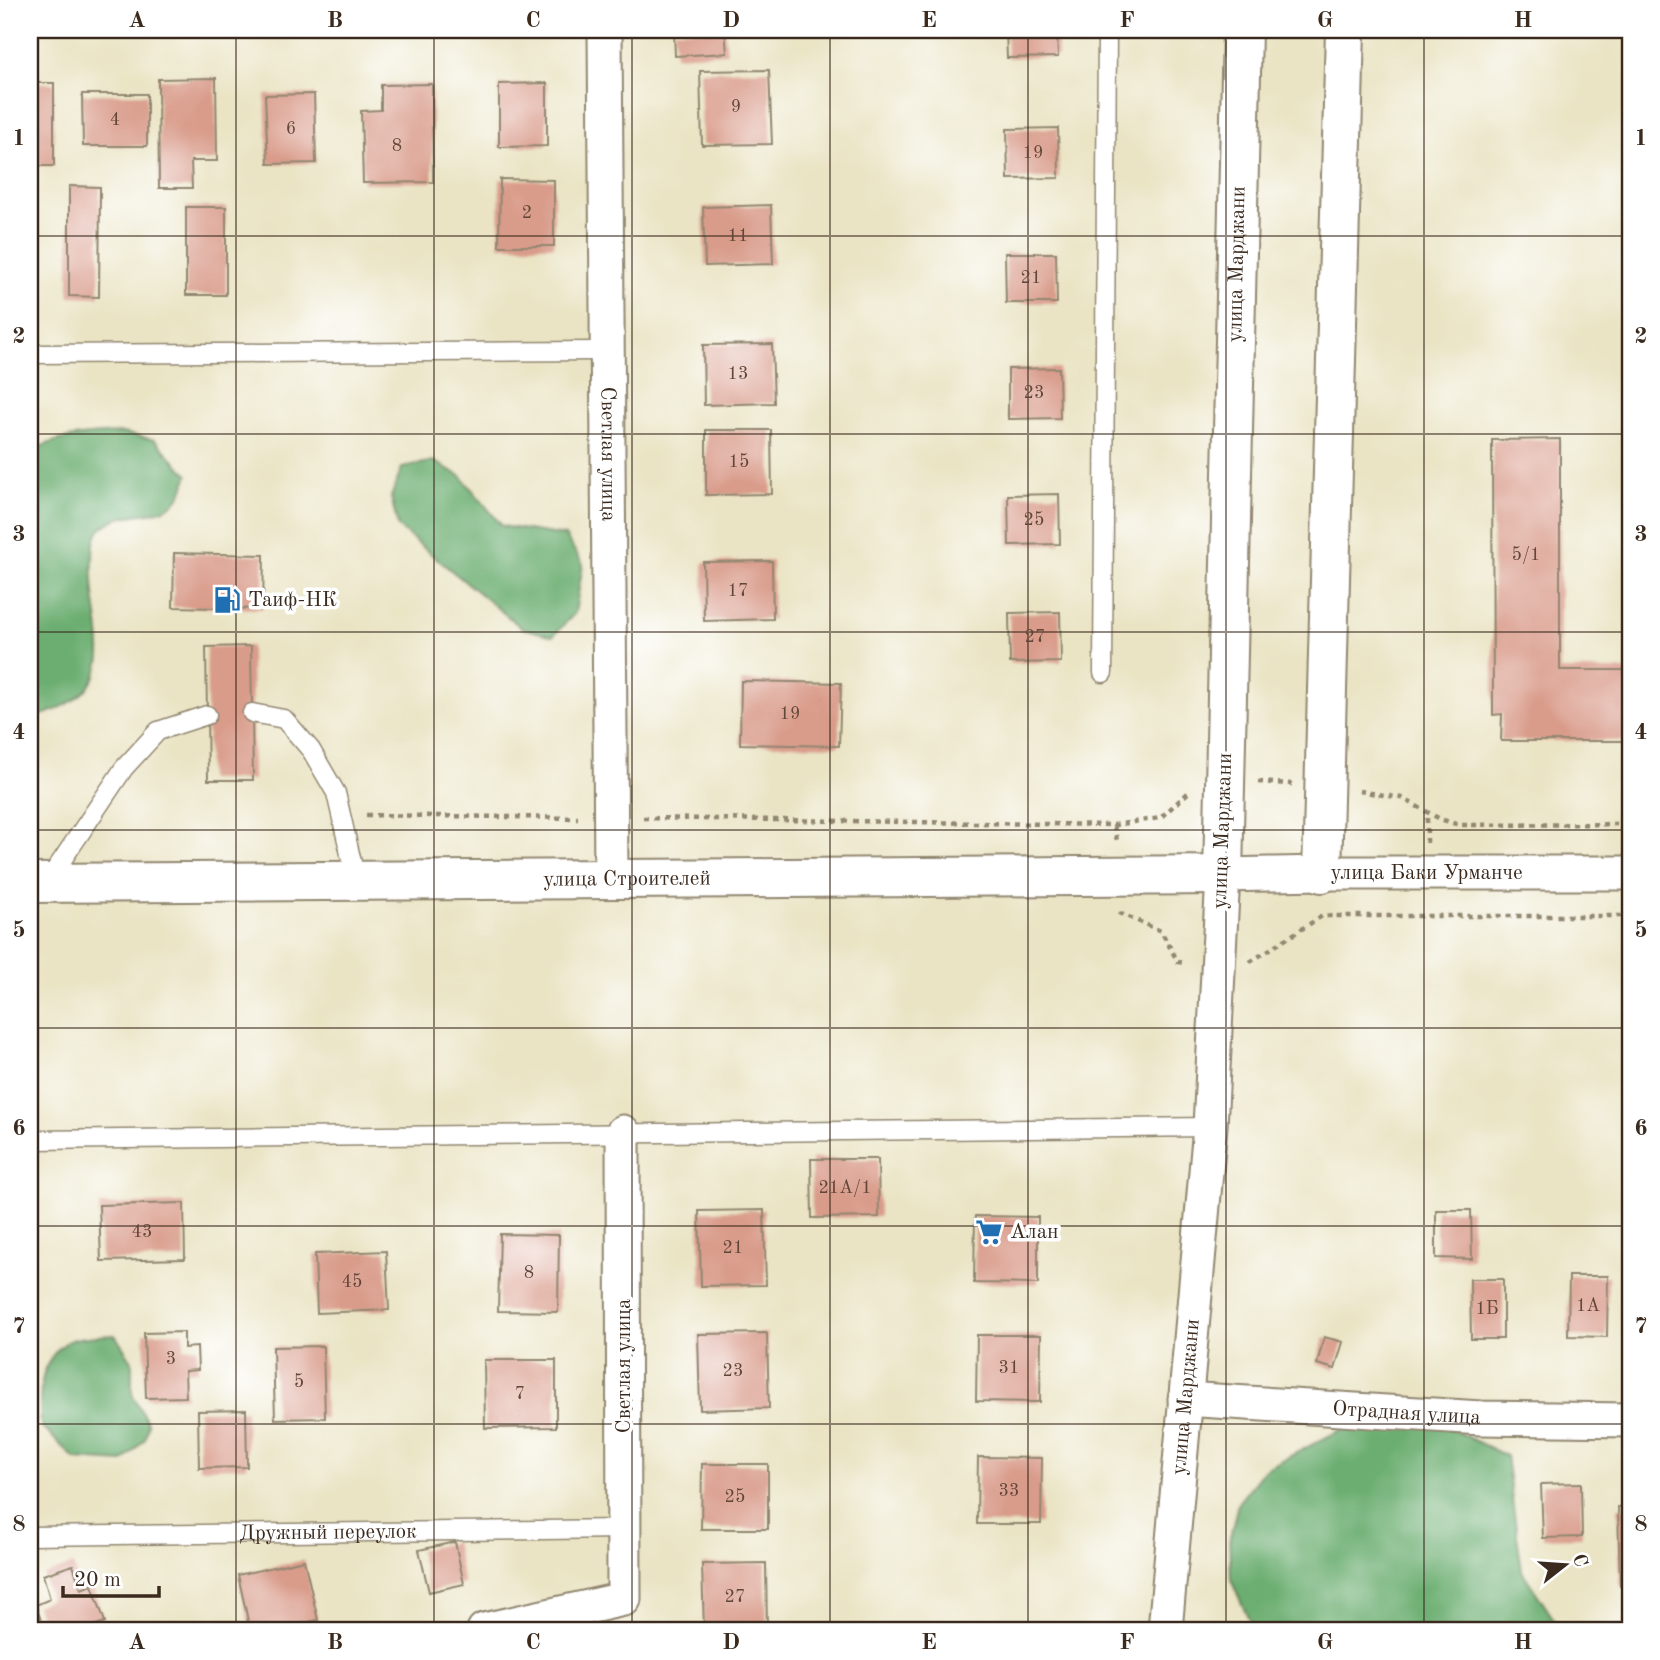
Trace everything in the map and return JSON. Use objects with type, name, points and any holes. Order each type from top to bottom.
[{"type":"street","name":"Светлая улица","points":[[605,30],[611,878]]},
{"type":"street","name":"улица Марджани","points":[[1166,1629],[1210,1127],[1223,875],[1242,30]]},
{"type":"street","points":[[1322,873],[1345,30]]},
{"type":"street","name":"улица Баки Урманче","points":[[1223,875],[1630,873]]},
{"type":"street","name":"улица Строителей","points":[[38,883],[1223,875]]},
{"type":"street","name":"Светлая улица","points":[[484,1630],[624,1599],[623,1132]]},
{"type":"street","name":"Отрадная улица","points":[[1185,1399],[1481,1418],[1630,1420]]},
{"type":"lane","points":[[1102,673],[1107,30]]},
{"type":"lane","points":[[30,354],[607,351]]},
{"type":"lane","points":[[252,713],[284,719],[312,750],[336,793],[356,880]]},
{"type":"lane","points":[[38,883],[124,768],[158,731],[207,715]]},
{"type":"lane","points":[[30,1140],[1210,1127]]},
{"type":"lane","name":"Дружный переулок","points":[[30,1536],[625,1529]]},
{"type":"path","points":[[341,814],[1114,825],[1160,818],[1199,783],[1225,780],[1324,786],[1402,797],[1440,819],[1459,825],[1630,824]]},
{"type":"path","points":[[1106,913],[1120,913],[1161,931],[1178,962],[1218,967],[1252,961],[1322,916],[1630,916]]},
{"type":"green space","points":[[122,433],[155,440],[188,475],[180,497],[170,506],[159,511],[122,518],[102,528],[95,539],[93,550],[93,585],[100,645],[98,669],[93,680],[76,698],[54,711],[30,718],[30,452],[63,439]]},
{"type":"green space","points":[[433,461],[461,476],[502,526],[565,536],[583,564],[575,613],[553,636],[522,628],[398,527],[391,497],[402,468]]},
{"type":"green space","points":[[115,1335],[132,1361],[132,1394],[148,1424],[145,1439],[123,1462],[75,1459],[41,1426],[42,1380],[50,1359],[67,1342],[83,1337]]},
{"type":"green space","points":[[1441,1424],[1506,1456],[1522,1571],[1561,1630],[1254,1630],[1231,1580],[1229,1542],[1238,1503],[1265,1469],[1346,1427]]},
{"type":"building","points":[[674,30],[725,30],[727,53],[675,56]]},
{"type":"building","points":[[1006,30],[1057,30],[1058,57],[1007,58]]},
{"type":"building","points":[[769,70],[772,144],[702,145],[700,71]]},
{"type":"building","points":[[216,78],[217,161],[191,161],[192,188],[159,188],[158,79]]},
{"type":"building","points":[[30,83],[54,83],[54,166],[30,166]]},
{"type":"building","points":[[547,83],[547,146],[499,147],[499,84]]},
{"type":"building","points":[[432,84],[433,182],[363,183],[361,111],[381,110],[381,85]]},
{"type":"building","points":[[82,94],[147,94],[147,146],[83,146]]},
{"type":"building","points":[[314,94],[316,163],[268,164],[265,95]]},
{"type":"building","points":[[1058,128],[1059,178],[1008,179],[1007,129]]},
{"type":"building","points":[[500,179],[554,180],[554,246],[499,246]]},
{"type":"building","points":[[69,186],[100,187],[99,297],[69,296]]},
{"type":"building","points":[[771,205],[773,264],[705,266],[703,207]]},
{"type":"building","points":[[186,207],[226,207],[226,295],[186,295]]},
{"type":"building","points":[[1005,253],[1056,253],[1057,303],[1006,303]]},
{"type":"building","points":[[772,344],[774,403],[704,405],[703,345]]},
{"type":"building","points":[[1059,368],[1060,418],[1008,419],[1008,369]]},
{"type":"building","points":[[706,430],[771,430],[772,494],[706,495]]},
{"type":"building","points":[[1560,439],[1560,670],[1630,670],[1630,741],[1501,741],[1502,714],[1493,715],[1492,440]]},
{"type":"building","points":[[1059,494],[1060,544],[1009,545],[1008,495]]},
{"type":"building","points":[[174,553],[264,555],[263,609],[173,607]]},
{"type":"building","points":[[772,561],[773,619],[704,621],[703,562]]},
{"type":"building","points":[[1060,612],[1061,662],[1010,663],[1009,613]]},
{"type":"building","points":[[251,646],[253,780],[208,780],[206,647]]},
{"type":"building","points":[[741,681],[841,683],[839,746],[740,744]]},
{"type":"building","points":[[811,1159],[878,1159],[879,1217],[812,1218]]},
{"type":"building","points":[[184,1203],[185,1259],[101,1261],[99,1205]]},
{"type":"building","points":[[764,1210],[766,1285],[701,1286],[699,1211]]},
{"type":"building","points":[[1436,1210],[1471,1210],[1472,1259],[1436,1258]]},
{"type":"building","points":[[975,1216],[1038,1217],[1038,1284],[974,1283]]},
{"type":"building","points":[[500,1234],[559,1235],[558,1312],[498,1311]]},
{"type":"building","points":[[386,1251],[389,1310],[317,1313],[315,1254]]},
{"type":"building","points":[[1569,1276],[1608,1276],[1607,1337],[1568,1336]]},
{"type":"building","points":[[1470,1279],[1503,1279],[1503,1339],[1471,1339]]},
{"type":"building","points":[[184,1332],[184,1348],[197,1347],[198,1370],[185,1371],[186,1397],[146,1398],[144,1333]]},
{"type":"building","points":[[767,1333],[769,1408],[700,1410],[698,1334]]},
{"type":"building","points":[[977,1335],[1041,1335],[1040,1402],[976,1401]]},
{"type":"building","points":[[1324,1337],[1343,1342],[1335,1369],[1317,1364]]},
{"type":"building","points":[[323,1346],[325,1418],[275,1419],[273,1347]]},
{"type":"building","points":[[484,1360],[556,1360],[556,1427],[485,1428]]},
{"type":"building","points":[[246,1410],[247,1467],[199,1468],[198,1411]]},
{"type":"building","points":[[978,1457],[1042,1458],[1041,1524],[977,1524]]},
{"type":"building","points":[[702,1464],[768,1464],[768,1529],[701,1529]]},
{"type":"building","points":[[1581,1483],[1582,1537],[1543,1538],[1541,1484]]},
{"type":"building","points":[[1630,1506],[1630,1586],[1620,1586],[1618,1507]]},
{"type":"building","points":[[455,1542],[464,1584],[429,1592],[419,1550]]},
{"type":"building","points":[[304,1560],[318,1620],[273,1630],[250,1630],[238,1575]]},
{"type":"building","points":[[766,1563],[767,1630],[704,1630],[702,1564]]},
{"type":"building","points":[[73,1565],[81,1589],[92,1585],[105,1622],[81,1630],[44,1630],[36,1605],[50,1599],[43,1575]]},
{"type":"place","name":"Таиф-НК","points":[[227,600]]},
{"type":"place","name":"Алан","points":[[989,1232]]}]
